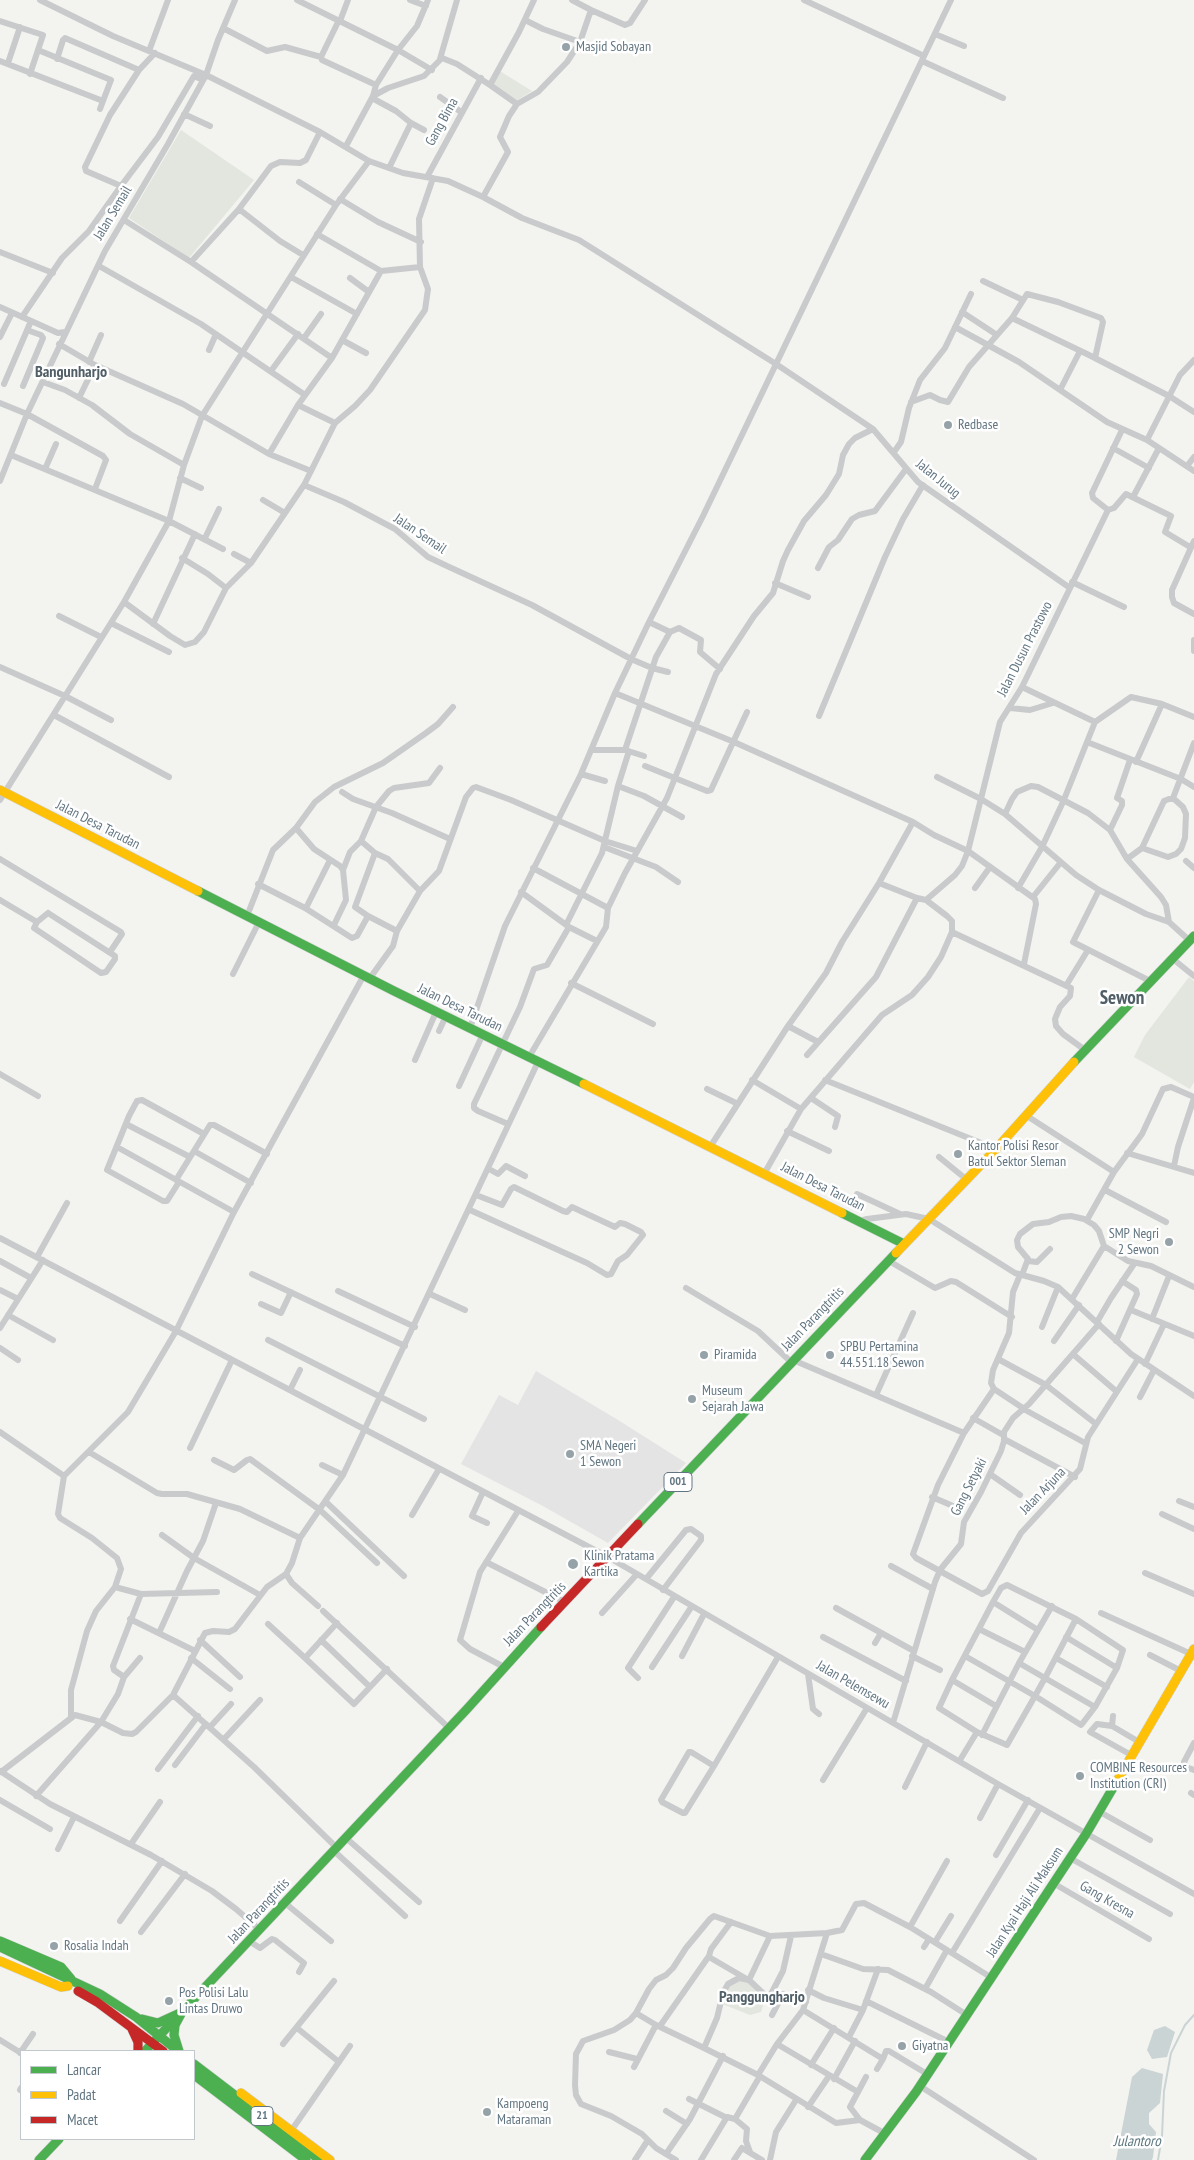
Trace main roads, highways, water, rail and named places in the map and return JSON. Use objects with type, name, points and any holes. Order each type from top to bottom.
[{"type":"main road","name":"Jalan Desa Tarudan","points":[[2,794],[904,1244]]},
{"type":"main road","name":"Jalan Parangtritis","points":[[146,2050],[449,1728],[504,1666],[792,1361],[996,1149],[1085,1050],[1192,938]]},
{"type":"main road","name":"Jalan Kyai Haji Ali Maksum","points":[[865,2160],[920,2086],[1086,1834],[1181,1671],[1192,1656]]},
{"type":"main road","points":[[2,1947],[80,1988],[130,2026],[176,2050]]},
{"type":"main road","points":[[0,1960],[61,1987],[69,1982]]},
{"type":"main road","points":[[80,1988],[100,1994],[136,2018],[162,2050]]},
{"type":"main road","points":[[136,2018],[158,2023],[182,2012]]},
{"type":"main road","points":[[178,2050],[174,2035],[175,2025],[182,2012]]},
{"type":"main road","points":[[130,2026],[138,2042],[138,2050]]},
{"type":"main road","name":"21","points":[[195,2065],[320,2160]]},
{"type":"main road","points":[[205,2073],[214,2074],[330,2160]]},
{"type":"main road","name":"21","points":[[195,2076],[306,2160]]},
{"type":"main road","points":[[238,2109],[242,2117],[298,2160]]},
{"type":"main road","points":[[39,2160],[58,2140]]},
{"type":"water","points":[[1165,2026],[1175,2032],[1167,2057],[1152,2059],[1147,2050],[1154,2030]]},
{"type":"water","name":"Julantoro","points":[[1142,2068],[1163,2074],[1160,2103],[1149,2113],[1149,2124],[1156,2132],[1153,2157],[1152,2160],[1116,2160],[1132,2077]]},
{"type":"waterway","points":[[1158,2160],[1162,2136],[1164,2091],[1171,2053],[1185,2025],[1194,2015]]},
{"type":"place","name":"Masjid Sobayan","points":[[566,47]]},
{"type":"place","name":"Redbase","points":[[948,425]]},
{"type":"place","name":"Kantor Polisi Resor Batul Sektor Sleman","points":[[958,1154]]},
{"type":"place","name":"SMP Negri 2 Sewon","points":[[1169,1242]]},
{"type":"place","name":"Piramida","points":[[704,1355]]},
{"type":"place","name":"SPBU Pertamina 44.551.18 Sewon","points":[[830,1355]]},
{"type":"place","name":"Museum Sejarah Jawa","points":[[692,1399]]},
{"type":"place","name":"SMA Negeri 1 Sewon","points":[[570,1454]]},
{"type":"place","name":"Klinik Pratama Kartika","points":[[573,1564]]},
{"type":"place","name":"COMBINE Resources Institution (CRI)","points":[[1080,1776]]},
{"type":"place","name":"Rosalia Indah","points":[[54,1946]]},
{"type":"place","name":"Pos Polisi Lalu Lintas Druwo","points":[[169,2001]]},
{"type":"place","name":"Giyatna","points":[[902,2046]]},
{"type":"place","name":"Kampoeng Mataraman","points":[[487,2112]]},
{"type":"district","name":"Bangunharjo","points":[[71,372]]},
{"type":"district","name":"Sewon","points":[[1122,999]]},
{"type":"district","name":"Panggungharjo","points":[[762,1997]]}]
